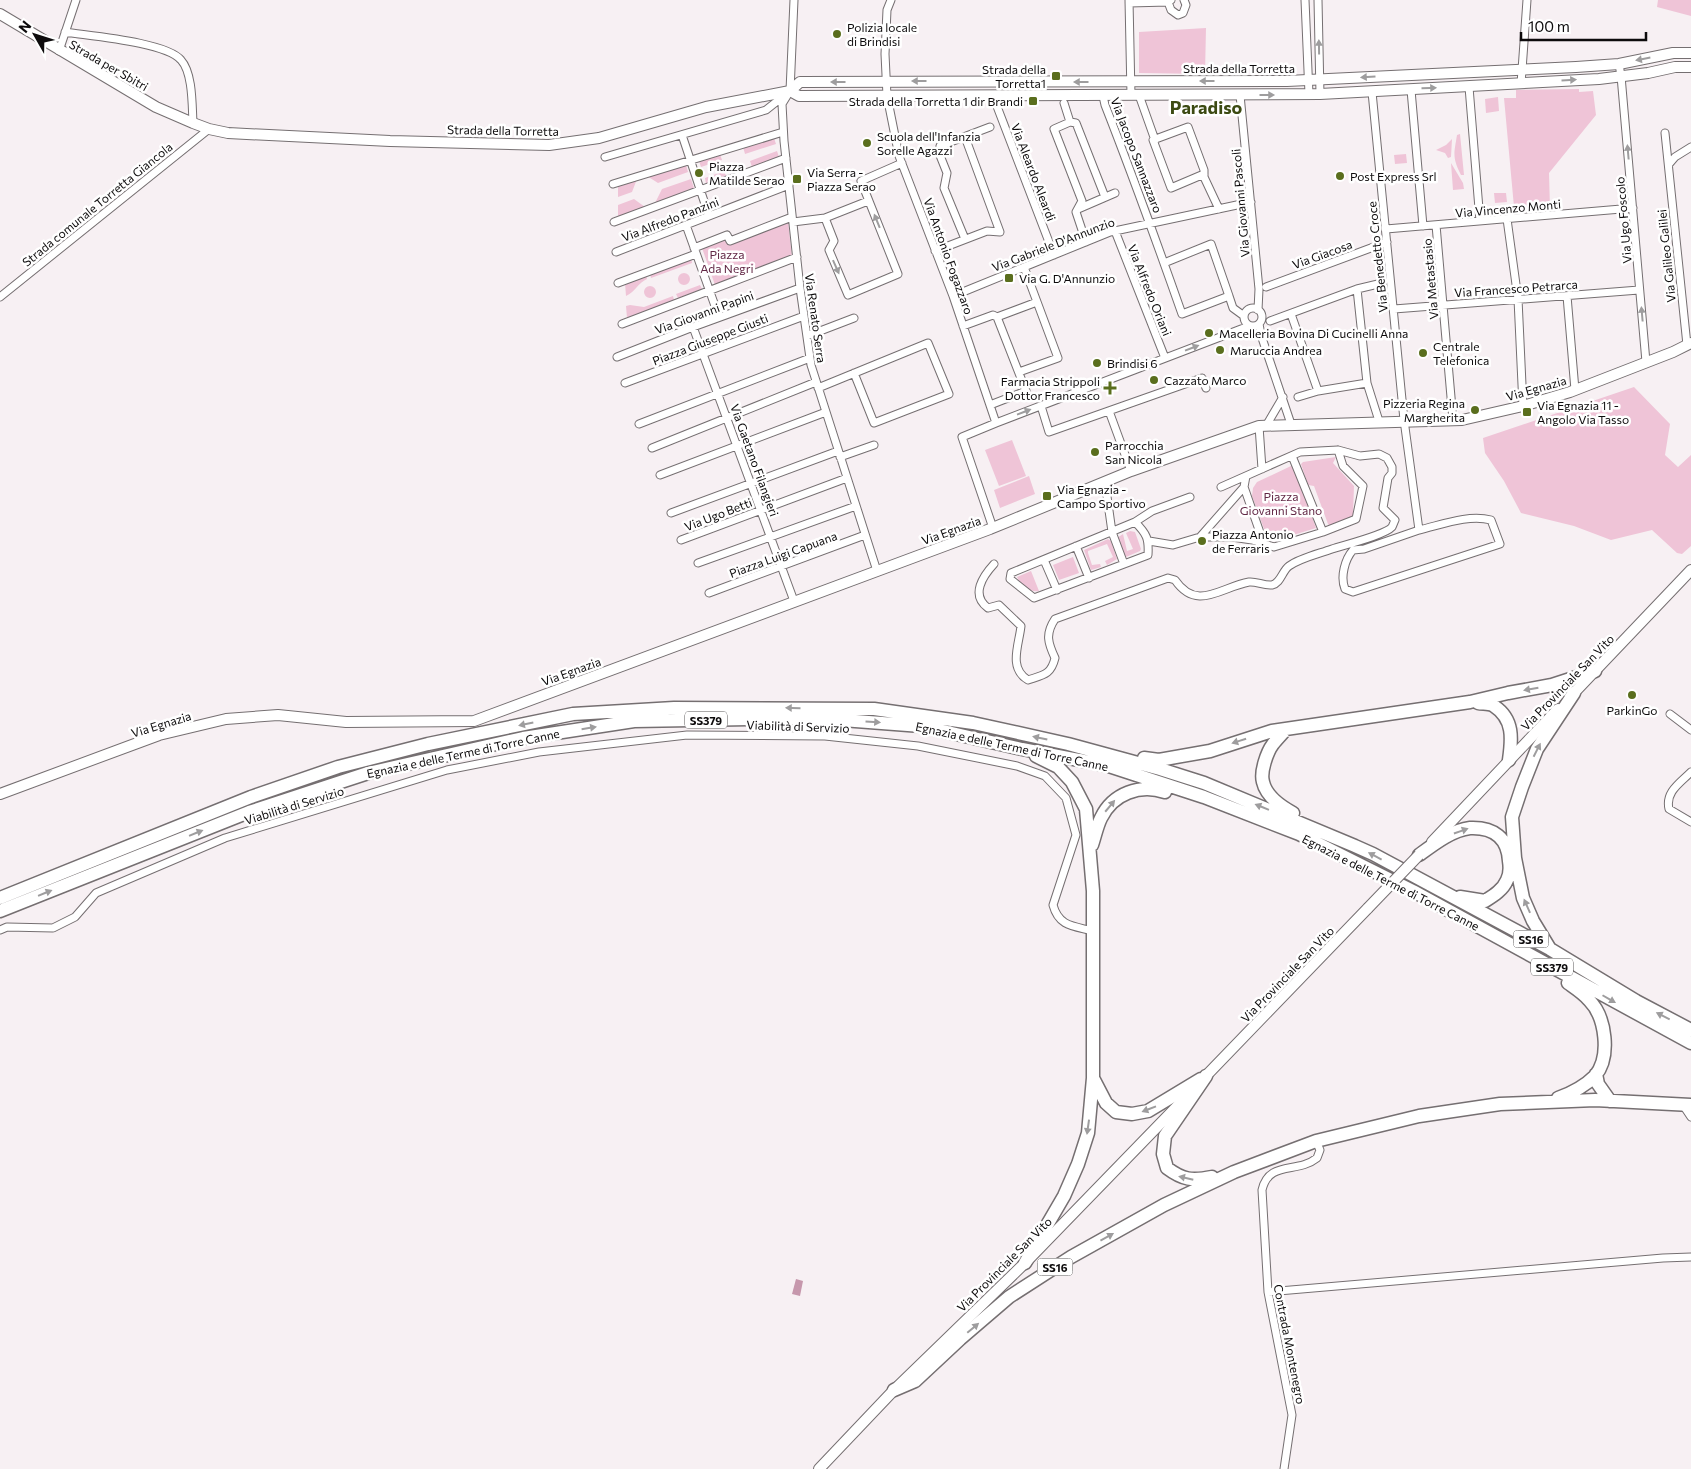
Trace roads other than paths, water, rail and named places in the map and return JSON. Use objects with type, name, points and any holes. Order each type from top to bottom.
[{"type":"highway","points":[[1068,744],[1159,760],[1210,751],[1272,731],[1470,702],[1508,693],[1552,686],[1594,671]]},
{"type":"highway","points":[[1550,949],[1533,921],[1523,898],[1515,858],[1512,817],[1537,749],[1574,693]]},
{"type":"highway","points":[[1470,702],[1493,705],[1508,720],[1512,740],[1509,760]]},
{"type":"highway","name":"Egnazia e delle Terme di Torre Canne","points":[[0,898],[251,797],[338,768],[428,744],[573,714],[674,708],[874,709],[973,723],[1068,744],[1204,783],[1355,846],[1550,949],[1636,1001],[1691,1030]]},
{"type":"highway","name":"Egnazia e delle Terme di Torre Canne","points":[[0,911],[267,806],[368,773],[522,738],[634,721],[816,718],[921,726],[1109,766],[1204,797],[1307,838],[1413,891],[1691,1043]]},
{"type":"highway","points":[[1286,730],[1272,745],[1264,763],[1263,782],[1273,798],[1282,807],[1355,846]]},
{"type":"highway","points":[[1022,749],[1058,767],[1072,782],[1086,809],[1090,850],[1093,931],[1093,1078],[1088,1133],[1078,1164],[1064,1196],[1025,1263]]},
{"type":"highway","points":[[1090,850],[1101,817],[1114,800],[1132,790],[1154,788],[1239,816],[1250,815]]},
{"type":"highway","points":[[1419,855],[1438,841],[1472,828],[1490,830],[1496,833],[1508,850],[1510,866],[1507,881],[1496,894],[1485,901],[1462,898],[1425,882]]},
{"type":"highway","points":[[1475,925],[1481,932],[1559,976],[1590,1000],[1603,1025],[1605,1051],[1596,1074],[1576,1091],[1547,1102]]},
{"type":"highway","points":[[1596,1074],[1598,1084],[1610,1100]]},
{"type":"highway","points":[[1093,1078],[1106,1103],[1116,1112],[1132,1114],[1148,1112],[1206,1076]]},
{"type":"highway","points":[[1206,1076],[1165,1136],[1163,1154],[1166,1168],[1180,1177],[1197,1180],[1234,1172]]},
{"type":"highway","name":"SS16","points":[[894,1390],[915,1381],[960,1339],[1010,1297],[1071,1257],[1164,1205],[1234,1172],[1316,1141],[1419,1116],[1500,1104],[1610,1100],[1687,1105]]},
{"type":"street","points":[[59,50],[76,0]]},
{"type":"street","points":[[790,91],[794,0]]},
{"type":"street","name":"Via Antonio Fogazzaro","points":[[891,0],[887,10],[886,96],[902,163],[963,326],[996,423]]},
{"type":"street","points":[[1184,0],[1185,10],[1178,15],[1171,10],[1169,1],[1129,2],[1130,82],[1155,140],[1153,140],[1171,188],[1204,174]]},
{"type":"street","points":[[1304,0],[1309,94]]},
{"type":"street","points":[[1318,0],[1320,94]]},
{"type":"street","points":[[1521,84],[1527,0]]},
{"type":"street","name":"Strada per Sbitri","points":[[0,14],[156,107],[193,124],[209,129]]},
{"type":"street","points":[[65,32],[130,42],[172,53],[181,60],[188,72],[193,124]]},
{"type":"street","name":"Strada della Torretta","points":[[606,157],[766,110],[800,82],[1320,80],[1619,64],[1673,53],[1691,53]]},
{"type":"street","name":"Via Ugo Foscolo","points":[[1619,64],[1622,76],[1646,362]]},
{"type":"street","name":"Strada della Torretta","points":[[209,129],[228,133],[390,141],[549,145],[599,138],[706,107],[790,91],[799,96],[1320,94],[1521,84],[1622,76],[1675,67],[1691,68]]},
{"type":"street","points":[[1470,87],[1480,221]]},
{"type":"street","points":[[1411,90],[1423,226]]},
{"type":"street","name":"Via Renato Serra","points":[[790,91],[782,104],[786,158],[806,336],[817,385],[877,571]]},
{"type":"street","name":"Via Benedetto Croce","points":[[1372,92],[1404,420],[1419,530]]},
{"type":"street","name":"Via Giovanni Pascoli","points":[[1240,95],[1259,289],[1258,310]]},
{"type":"street","name":"Via Aleardo Aleardi","points":[[993,96],[1054,255]]},
{"type":"street","name":"Via Jacopo Sannazzaro","points":[[1102,96],[1182,314],[1229,296]]},
{"type":"street","points":[[1064,103],[1070,122]]},
{"type":"street","points":[[1086,242],[1076,212],[1082,200],[1054,129],[1070,122],[1076,123],[1105,197]]},
{"type":"street","points":[[965,240],[944,188],[946,173],[939,153],[940,146],[990,127]]},
{"type":"street","points":[[1155,140],[1188,127],[1204,174],[1219,209]]},
{"type":"street","name":"Strada comunale Torretta Giancola","points":[[0,297],[209,129]]},
{"type":"street","points":[[613,184],[784,132]]},
{"type":"street","name":"Via Galileo Galilei","points":[[1666,133],[1689,344]]},
{"type":"street","points":[[682,135],[709,216]]},
{"type":"street","points":[[935,250],[987,231],[1000,232],[965,137]]},
{"type":"street","points":[[1670,164],[1675,157],[1691,147]]},
{"type":"street","points":[[614,222],[786,158]]},
{"type":"street","points":[[824,218],[834,241],[828,250],[848,294],[898,274],[861,181],[902,163]]},
{"type":"street","name":"Via Alfredo Panzini","points":[[616,252],[789,185]]},
{"type":"street","points":[[1078,209],[1115,193]]},
{"type":"street","points":[[618,283],[695,251],[727,235],[730,241],[793,220],[824,218],[868,201]]},
{"type":"street","name":"Via Gabriele D'Annunzio","points":[[952,296],[1114,231],[1251,202]]},
{"type":"street","name":"Via Vincenzo Monti","points":[[1386,229],[1633,208]]},
{"type":"street","points":[[1507,219],[1518,299],[1524,406]]},
{"type":"street","points":[[686,225],[720,317]]},
{"type":"street","name":"Via Metastasio","points":[[1436,225],[1453,420]]},
{"type":"street","name":"Via Alfredo Oriani","points":[[1114,231],[1166,358]]},
{"type":"street","name":"Via Giacosa","points":[[1266,287],[1387,242]]},
{"type":"street","points":[[1164,262],[1211,244],[1233,308],[1244,316],[1246,323],[1250,326]]},
{"type":"street","points":[[622,324],[797,258]]},
{"type":"street","points":[[1019,372],[1058,358],[1024,267]]},
{"type":"street","points":[[1270,321],[1378,284]]},
{"type":"street","name":"Via Giovanni Papini","points":[[617,357],[693,326],[800,288]]},
{"type":"street","points":[[1357,290],[1367,382],[1379,421]]},
{"type":"street","name":"Via Francesco Petrarca","points":[[1394,309],[1639,290]]},
{"type":"street","points":[[1567,296],[1575,390]]},
{"type":"street","points":[[963,326],[994,315],[997,317],[1037,302]]},
{"type":"street","points":[[1244,316],[1248,310],[1255,308],[1262,316],[1259,324],[1260,335],[1291,424]]},
{"type":"street","points":[[1291,314],[1318,391]]},
{"type":"street","name":"Piazza Giuseppe Giusti","points":[[625,384],[804,316]]},
{"type":"street","points":[[990,405],[1026,392],[997,317]]},
{"type":"street","points":[[806,336],[854,318]]},
{"type":"street","points":[[993,528],[962,438],[996,423],[1259,324]]},
{"type":"street","name":"Via Gaetano Filangieri","points":[[693,326],[794,601]]},
{"type":"street","points":[[652,448],[727,418],[854,373],[928,343],[948,394],[874,423],[854,373]]},
{"type":"street","name":"Via Egnazia","points":[[0,794],[159,735],[226,719],[278,715],[346,722],[474,721],[993,528],[1131,471],[1262,426],[1404,420],[1462,420],[1524,406],[1575,390],[1689,344]]},
{"type":"street","points":[[639,424],[810,358]]},
{"type":"street","points":[[1041,406],[1049,432],[1202,378],[1206,388]]},
{"type":"street","points":[[1298,397],[1318,391],[1367,382]]},
{"type":"street","points":[[1262,469],[1262,426],[1283,397]]},
{"type":"street","points":[[1109,411],[1131,471]]},
{"type":"street","points":[[660,475],[826,412]]},
{"type":"street","points":[[671,513],[751,483],[839,454],[874,445]]},
{"type":"street","points":[[1149,541],[1172,545],[1200,537],[1232,537],[1274,546],[1323,532],[1356,519],[1363,486],[1343,466],[1338,450]]},
{"type":"street","points":[[994,564],[983,576],[979,591],[983,604],[988,608],[999,605],[1021,626],[1014,661],[1022,677],[1028,680],[1046,674],[1053,668],[1055,658],[1048,642],[1051,625],[1055,619],[1168,578],[1175,580],[1181,589],[1190,595],[1200,597],[1252,581],[1273,585],[1279,581],[1283,571],[1291,564],[1386,532],[1393,526],[1395,520],[1383,508],[1388,478],[1392,473],[1392,467],[1388,458],[1379,454],[1360,456],[1338,450],[1300,452],[1221,487]]},
{"type":"street","points":[[1292,456],[1323,532]]},
{"type":"street","points":[[1246,476],[1244,487],[1264,544]]},
{"type":"street","name":"Via Ugo Betti","points":[[681,540],[847,478]]},
{"type":"street","points":[[1105,482],[1112,532],[1124,564]]},
{"type":"street","points":[[1200,537],[1244,487]]},
{"type":"street","points":[[1135,522],[1149,541],[1148,556],[1034,598],[1010,579],[1011,573],[1135,522],[1152,511],[1190,497]]},
{"type":"street","name":"Piazza Luigi Capuana","points":[[698,563],[856,506]]},
{"type":"street","points":[[1482,518],[1490,520],[1500,544],[1353,592],[1345,589],[1343,584],[1346,560],[1353,550],[1364,549],[1419,530],[1456,521],[1482,518]]},
{"type":"street","name":"Piazza Luigi Capuana","points":[[709,593],[865,535]]},
{"type":"street","points":[[1076,546],[1089,578]]},
{"type":"street","points":[[1044,560],[1057,590]]},
{"type":"street","name":"Via Provinciale San Vito","points":[[819,1469],[894,1390],[1025,1263],[1691,570]]},
{"type":"street","points":[[1670,714],[1691,730]]},
{"type":"street","name":"Viabilità di Servizio","points":[[0,930],[7,927],[53,928],[75,918],[96,893],[225,838],[447,770],[539,752],[696,735],[825,736],[918,746],[1017,766],[1044,776],[1066,798],[1076,835],[1053,905],[1056,916],[1067,925],[1093,931]]},
{"type":"street","points":[[1691,772],[1670,792],[1668,803],[1669,809],[1691,822]]},
{"type":"street","points":[[1687,1105],[1691,1117]]},
{"type":"street","name":"Contrada Montenegro","points":[[1284,1469],[1292,1415],[1268,1292],[1262,1190],[1264,1181],[1269,1174],[1312,1162],[1320,1150],[1316,1141]]},
{"type":"street","points":[[1268,1292],[1691,1257]]},
{"type":"place","name":"Polizia locale di Brindisi","points":[[837,34]]},
{"type":"place","name":"Strada della Torretta1","points":[[1056,76]]},
{"type":"place","name":"Strada della Torretta 1 dir Brandi","points":[[1033,101]]},
{"type":"place","name":"Scuola dell'Infanzia Sorelle Agazzi","points":[[867,143]]},
{"type":"place","name":"Piazza Matilde Serao","points":[[699,173]]},
{"type":"place","name":"Post Express Srl","points":[[1340,176]]},
{"type":"place","name":"Via Serra - Piazza Serao","points":[[797,179]]},
{"type":"place","name":"Via G. D'Annunzio","points":[[1009,278]]},
{"type":"place","name":"Macelleria Bovina Di Cucinelli Anna","points":[[1209,333]]},
{"type":"place","name":"Maruccia Andrea","points":[[1220,350]]},
{"type":"place","name":"Centrale Telefonica","points":[[1423,353]]},
{"type":"place","name":"Brindisi 6","points":[[1097,363]]},
{"type":"place","name":"Cazzato Marco","points":[[1154,380]]},
{"type":"place","name":"Farmacia Strippoli Dottor Francesco","points":[[1110,388]]},
{"type":"place","name":"Pizzeria Regina Margherita","points":[[1475,410]]},
{"type":"place","name":"Via Egnazia 11 - Angolo Via Tasso","points":[[1527,412]]},
{"type":"place","name":"Parrocchia San Nicola","points":[[1095,452]]},
{"type":"place","name":"Via Egnazia - Campo Sportivo","points":[[1047,496]]},
{"type":"place","name":"Piazza Antonio de Ferraris","points":[[1202,541]]},
{"type":"place","name":"ParkinGo","points":[[1632,695]]},
{"type":"district","name":"Paradiso","points":[[1206,107]]},
{"type":"park label","name":"Piazza Ada Negri","points":[[727,261]]},
{"type":"park label","name":"Piazza Giovanni Stano","points":[[1281,503]]}]
